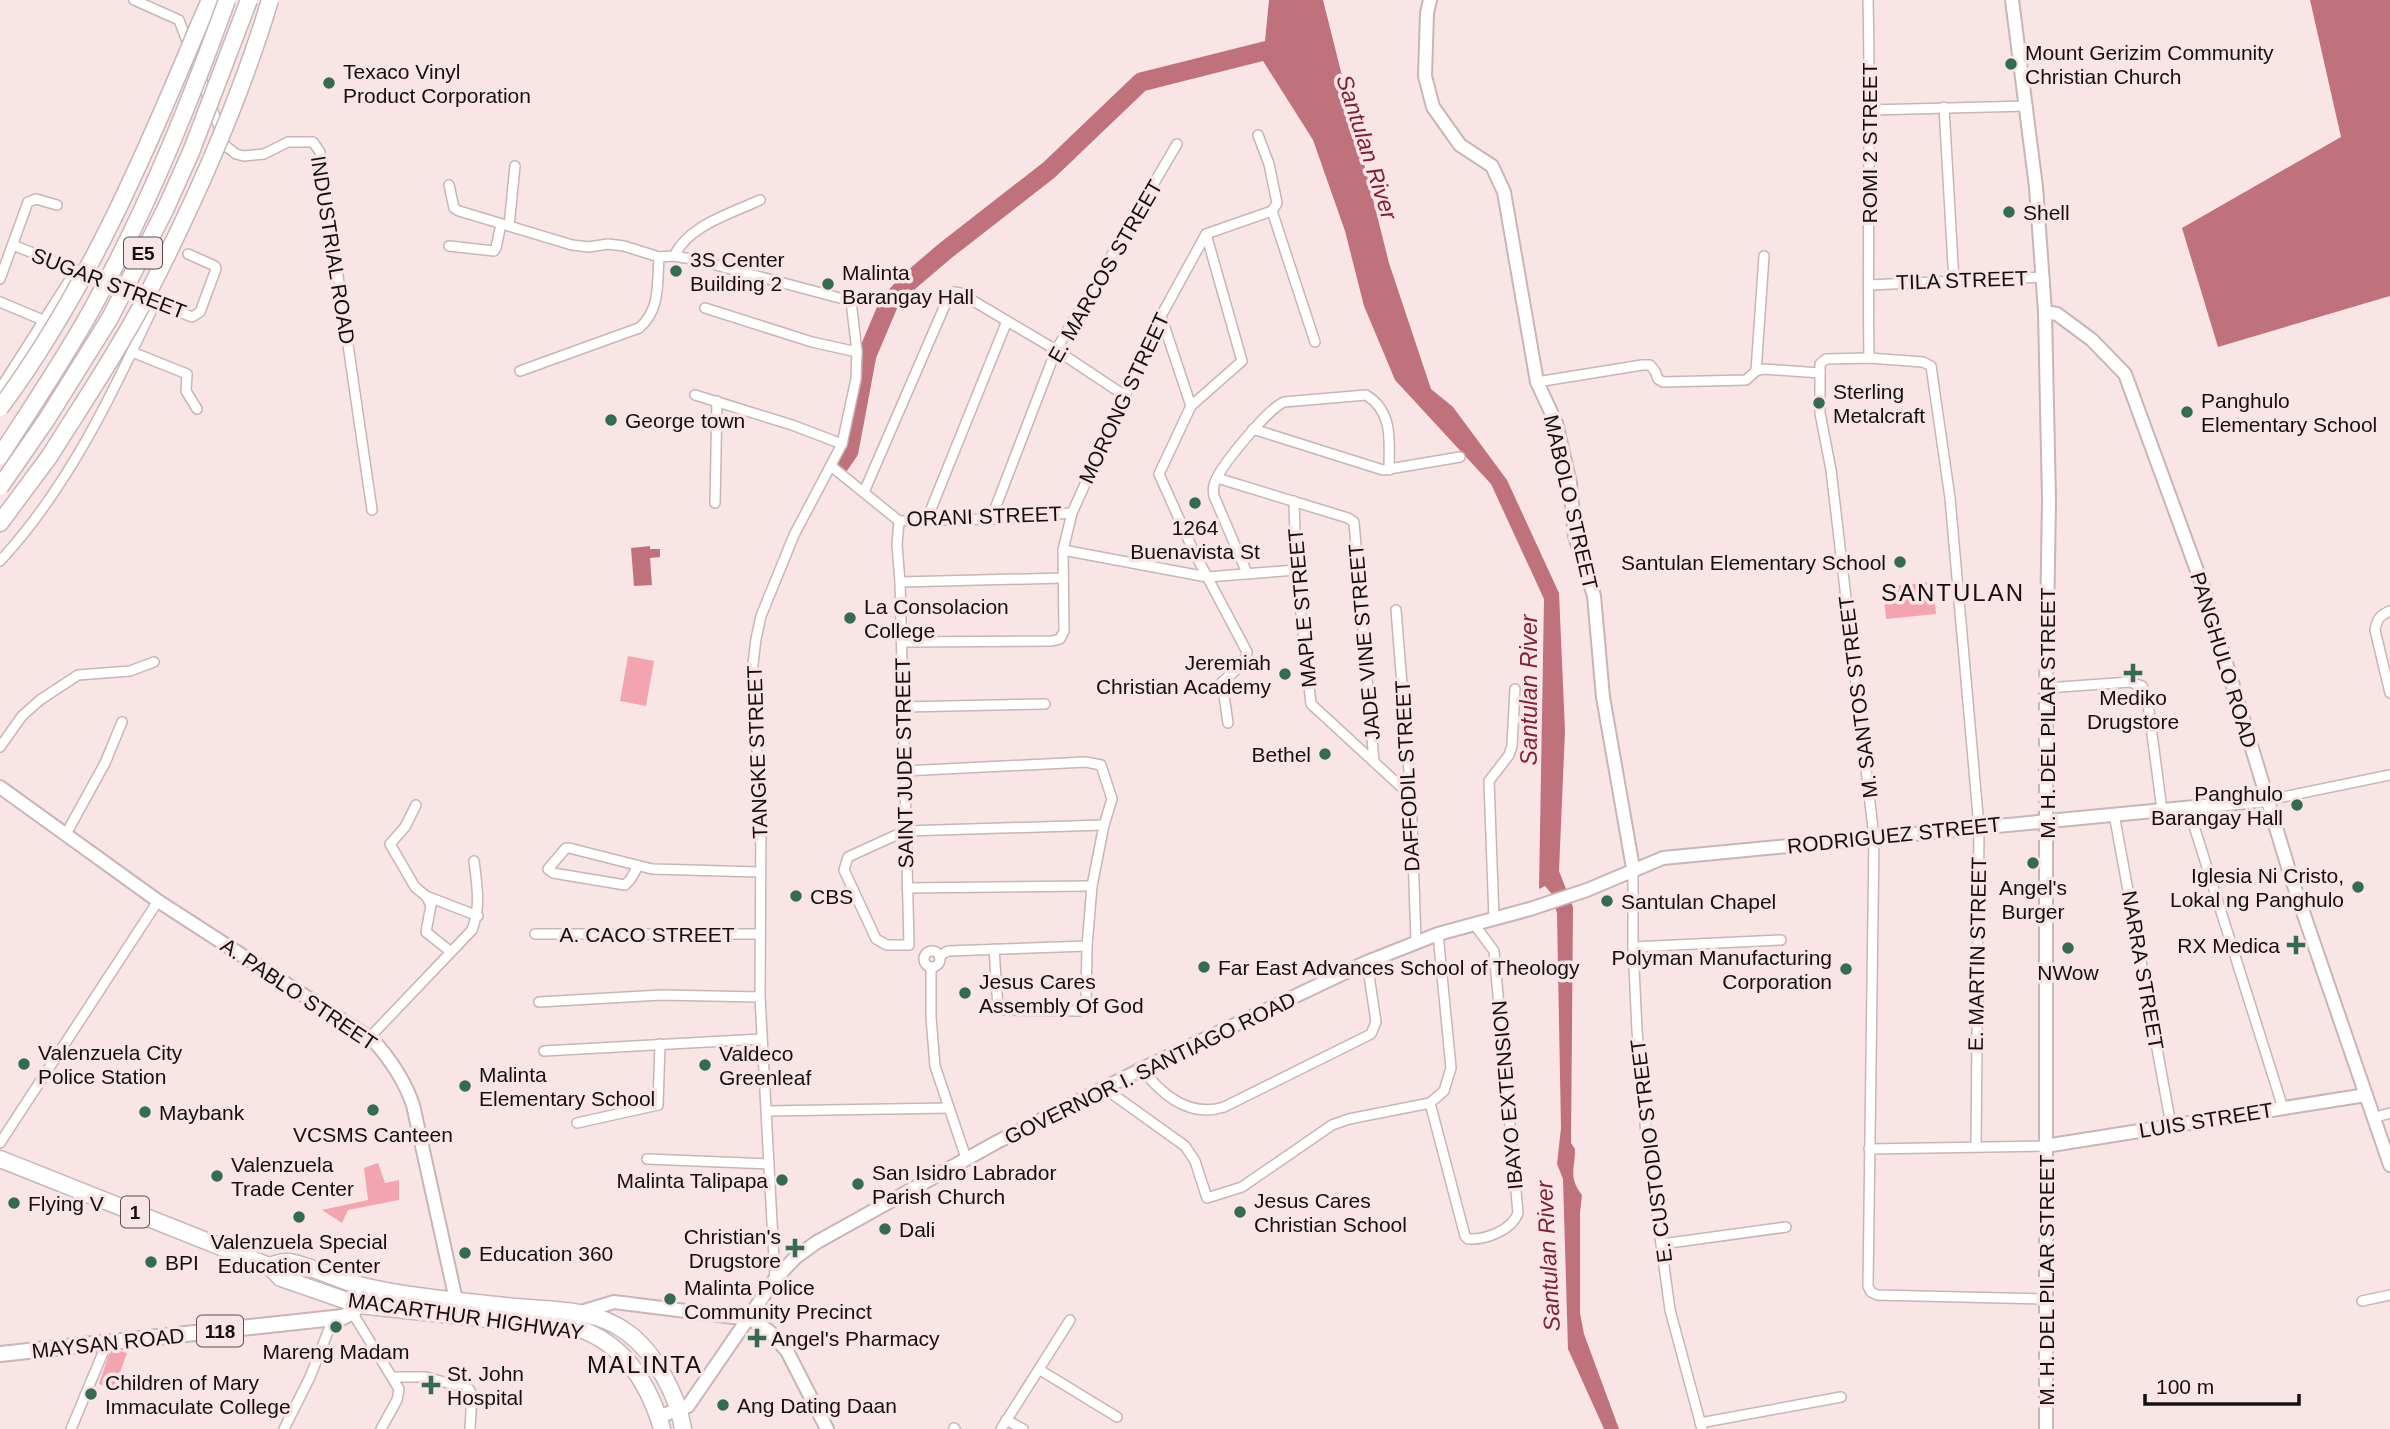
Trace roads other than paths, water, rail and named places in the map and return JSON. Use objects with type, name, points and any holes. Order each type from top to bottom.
[{"type":"highway","points":[[0,408],[53,330],[81,279],[153,135],[210,0]]},
{"type":"highway","name":"E5","points":[[0,456],[93,308],[147,201],[172,145],[227,0]]},
{"type":"highway","name":"E5","points":[[0,487],[47,419],[116,306],[191,152],[249,0]]},
{"type":"highway","points":[[0,523],[49,457],[142,304],[195,194],[256,48],[271,0]]},
{"type":"highway","name":"MACARTHUR HIGHWAY","points":[[0,1159],[269,1266],[281,1278],[357,1308],[536,1316],[581,1312],[628,1333],[648,1352],[685,1406],[683,1429]]},
{"type":"highway","name":"MACARTHUR HIGHWAY","points":[[269,1266],[288,1262],[364,1287],[456,1300],[505,1314]]},
{"type":"highway","name":"MACARTHUR HIGHWAY","points":[[536,1316],[580,1329],[608,1341],[635,1371],[660,1423]]},
{"type":"main road","name":"MABOLO STREET","points":[[1430,0],[1424,76],[1433,107],[1460,145],[1492,166],[1504,192],[1537,382],[1556,423],[1570,483],[1575,536],[1594,596],[1604,697],[1633,868]]},
{"type":"main road","name":"M. H. DEL PILAR STREET","points":[[2011,0],[2026,106],[2044,276],[2045,312],[2049,500],[2046,688],[2046,1429]]},
{"type":"main road","name":"PANGHULO ROAD","points":[[2045,312],[2057,314],[2092,340],[2125,374],[2203,587],[2291,877],[2390,1165]]},
{"type":"main road","name":"A. PABLO STREET","points":[[0,787],[158,901],[370,1037],[394,1065],[409,1095],[456,1300]]},
{"type":"main road","name":"RODRIGUEZ STREET","points":[[1530,909],[1587,890],[1633,868],[1663,858],[2268,800]]},
{"type":"main road","name":"GOVERNOR I. SANTIAGO ROAD","points":[[685,1406],[750,1319],[775,1279],[796,1257],[817,1242],[965,1158],[1142,1069],[1367,962],[1416,941],[1530,909]]},
{"type":"main road","name":"LUIS STREET","points":[[2045,1146],[2366,1095]]},
{"type":"main road","points":[[357,1308],[364,1287]]},
{"type":"main road","points":[[581,1312],[614,1302],[750,1319],[769,1331],[787,1351],[827,1429]]},
{"type":"main road","name":"MAYSAN ROAD","points":[[0,1354],[332,1318],[357,1308]]},
{"type":"main road","points":[[660,1423],[685,1406]]},
{"type":"street","name":"INDUSTRIAL ROAD","points":[[134,0],[178,20],[219,127],[222,143],[229,149],[236,154],[252,156],[264,154],[288,142],[301,141],[313,142],[320,152],[372,510]]},
{"type":"street","name":"ROMI 2 STREET","points":[[1868,0],[1871,110],[1869,285]]},
{"type":"street","points":[[1871,110],[2026,106]]},
{"type":"street","points":[[1944,107],[1954,282]]},
{"type":"street","points":[[1228,723],[1222,682],[1244,663],[1247,652],[1207,577],[1158,474],[1191,406],[1242,362],[1206,234],[1272,211],[1277,203],[1269,164],[1258,135]]},
{"type":"street","name":"E. MARCOS STREET","points":[[991,519],[1056,350],[1177,144]]},
{"type":"street","points":[[449,246],[494,251],[505,225],[515,166]]},
{"type":"street","name":"TANGKE STREET","points":[[449,185],[454,208],[458,211],[572,245],[589,247],[608,244],[659,257],[674,256],[851,301],[857,352],[856,380],[842,444],[794,535],[761,616],[755,639],[752,672],[761,814],[761,1039],[775,1279]]},
{"type":"street","points":[[0,279],[28,202],[33,199],[57,205]]},
{"type":"street","points":[[674,256],[682,241],[693,232],[760,200]]},
{"type":"street","points":[[1272,211],[1315,342]]},
{"type":"street","name":"MORONG STREET","points":[[902,642],[1060,639],[1064,631],[1063,550],[1072,513],[1161,316],[1206,234]]},
{"type":"street","name":"SUGAR STREET","points":[[12,246],[195,317],[200,312],[216,269],[215,266],[188,254]]},
{"type":"street","points":[[1537,382],[1642,365],[1650,365],[1658,379],[1664,382],[1746,380],[1756,370],[1764,256]]},
{"type":"street","points":[[520,372],[639,328],[646,323],[656,303],[659,257]]},
{"type":"street","points":[[1,386],[76,270]]},
{"type":"street","name":"TILA STREET","points":[[1869,358],[1869,285],[2044,276]]},
{"type":"street","points":[[864,492],[949,296],[954,292],[1056,350],[1124,395]]},
{"type":"street","points":[[0,302],[45,321]]},
{"type":"street","points":[[0,561],[55,489],[96,421],[155,303]]},
{"type":"street","points":[[705,308],[812,342],[857,352]]},
{"type":"street","points":[[1161,316],[1191,406]]},
{"type":"street","points":[[927,519],[1007,321]]},
{"type":"street","points":[[132,352],[187,374],[186,391],[197,410]]},
{"type":"street","points":[[1756,370],[1820,373],[1820,364],[1826,359],[1869,358]]},
{"type":"street","name":"E. MARTIN STREET","points":[[1869,358],[1923,362],[1931,366],[1950,498],[1979,827],[1976,1146]]},
{"type":"street","name":"M. SANTOS STREET","points":[[1820,373],[1821,413],[1831,470],[1874,837],[1868,1286],[1871,1292],[1877,1295],[2046,1299]]},
{"type":"street","points":[[695,394],[842,444]]},
{"type":"street","points":[[1247,573],[1214,496],[1213,487],[1253,429],[1275,407],[1284,402],[1366,395],[1388,421],[1389,470]]},
{"type":"street","points":[[715,503],[717,401]]},
{"type":"street","points":[[1253,429],[1389,470],[1460,457]]},
{"type":"street","name":"ORANI STREET","points":[[831,466],[899,521],[991,519],[1072,513]]},
{"type":"street","points":[[1217,478],[1294,501]]},
{"type":"street","name":"JADE VINE STREET","points":[[1294,501],[1354,522],[1374,762]]},
{"type":"street","name":"MAPLE STREET","points":[[1294,501],[1296,570],[1311,704],[1411,796]]},
{"type":"street","name":"SAINT JUDE STREET","points":[[899,521],[897,545],[909,945]]},
{"type":"street","points":[[1063,550],[1207,577],[1296,570]]},
{"type":"street","points":[[900,582],[1063,579]]},
{"type":"street","name":"DAFFODIL STREET","points":[[1396,610],[1411,796],[1416,941]]},
{"type":"street","points":[[2390,611],[2377,620],[2375,629],[2390,693]]},
{"type":"street","points":[[0,747],[22,716],[40,700],[78,675],[130,670],[155,662]]},
{"type":"street","points":[[2046,688],[2130,682],[2142,686],[2147,696],[2162,810]]},
{"type":"street","points":[[1494,919],[1489,781],[1512,746],[1515,689]]},
{"type":"street","points":[[903,707],[1045,704]]},
{"type":"street","points":[[66,834],[105,763],[122,722]]},
{"type":"street","points":[[904,771],[1086,762],[1101,765],[1112,799],[1092,886],[1084,1009],[998,1008],[994,949]]},
{"type":"street","name":"RODRIGUEZ STREET","points":[[2268,800],[2390,775]]},
{"type":"street","points":[[416,805],[405,827],[390,843],[415,887],[426,896],[478,916]]},
{"type":"street","points":[[2188,807],[2283,1108]]},
{"type":"street","name":"NARRA STREET","points":[[2114,814],[2171,1125]]},
{"type":"street","points":[[925,954],[909,945],[884,944],[876,939],[844,870],[848,857],[905,831],[1104,825]]},
{"type":"street","points":[[638,866],[625,885],[549,871],[562,851],[569,848],[652,869],[760,872]]},
{"type":"street","points":[[370,1037],[472,930],[478,916],[479,900],[474,861]]},
{"type":"street","name":"E. CUSTODIO STREET","points":[[1633,868],[1636,1030],[1646,1134],[1670,1310],[1701,1426]]},
{"type":"street","points":[[907,888],[1092,886]]},
{"type":"street","points":[[426,896],[431,905],[426,932],[451,952]]},
{"type":"street","points":[[0,1143],[158,901]]},
{"type":"street","name":"IBAYO EXTENSION","points":[[1430,1103],[1465,1236],[1468,1239],[1483,1238],[1512,1225],[1518,1213],[1494,951],[1475,924]]},
{"type":"street","name":"A. CACO STREET","points":[[535,934],[759,934]]},
{"type":"street","points":[[1104,1088],[1185,1146],[1195,1161],[1207,1198],[1242,1187],[1332,1125],[1349,1119],[1430,1103],[1444,1091],[1451,1068],[1438,934]]},
{"type":"street","points":[[1633,947],[1781,940]]},
{"type":"street","points":[[939,956],[948,951],[1087,946]]},
{"type":"street","points":[[925,954],[932,951],[939,956]]},
{"type":"street","points":[[925,954],[925,963],[932,967]]},
{"type":"street","points":[[932,967],[939,964],[939,956]]},
{"type":"street","points":[[1142,1069],[1155,1086],[1183,1105],[1208,1110],[1224,1107],[1371,1034],[1376,1022],[1367,962]]},
{"type":"street","points":[[932,967],[931,1017],[936,1066],[965,1158]]},
{"type":"street","points":[[539,1002],[662,995],[760,997]]},
{"type":"street","points":[[544,1051],[761,1039]]},
{"type":"street","points":[[577,1123],[659,1105],[660,1044]]},
{"type":"street","points":[[767,1111],[948,1108]]},
{"type":"street","points":[[2373,1118],[2390,1113]]},
{"type":"street","points":[[1868,1149],[2045,1146]]},
{"type":"street","points":[[647,1158],[769,1164]]},
{"type":"street","points":[[1662,1244],[1786,1227]]},
{"type":"street","points":[[2362,1301],[2390,1295]]},
{"type":"street","points":[[357,1308],[355,1317],[399,1389],[397,1400],[381,1429]]},
{"type":"street","points":[[284,1429],[310,1377],[332,1318]]},
{"type":"street","points":[[1023,1429],[1003,1425],[1070,1320]]},
{"type":"street","points":[[71,1429],[107,1343]]},
{"type":"street","points":[[1040,1370],[1117,1417]]},
{"type":"street","points":[[392,1377],[426,1377],[468,1389],[472,1395],[470,1429]]},
{"type":"street","points":[[1701,1426],[1841,1397]]},
{"type":"waterway","points":[[838,467],[849,451],[867,355],[889,303],[911,280],[1049,170],[1141,82],[1288,45]]},
{"type":"place","name":"Mount Gerizim Community Christian Church","points":[[2011,64]]},
{"type":"place","name":"Texaco Vinyl Product Corporation","points":[[329,83]]},
{"type":"place","name":"Shell","points":[[2009,212]]},
{"type":"place","name":"3S Center Building 2","points":[[676,271]]},
{"type":"place","name":"Malinta Barangay Hall","points":[[828,284]]},
{"type":"place","name":"Sterling Metalcraft","points":[[1819,403]]},
{"type":"place","name":"Panghulo Elementary School","points":[[2187,412]]},
{"type":"place","name":"George town","points":[[611,420]]},
{"type":"place","name":"1264 Buenavista St","points":[[1195,503]]},
{"type":"place","name":"Santulan Elementary School","points":[[1900,562]]},
{"type":"place","name":"La Consolacion College","points":[[850,618]]},
{"type":"place","name":"Mediko Drugstore","points":[[2133,673]]},
{"type":"place","name":"Jeremiah Christian Academy","points":[[1285,674]]},
{"type":"place","name":"Bethel","points":[[1325,754]]},
{"type":"place","name":"Panghulo Barangay Hall","points":[[2297,805]]},
{"type":"place","name":"Angel's Burger","points":[[2033,863]]},
{"type":"place","name":"Iglesia Ni Cristo, Lokal ng Panghulo","points":[[2358,887]]},
{"type":"place","name":"CBS","points":[[796,896]]},
{"type":"place","name":"Santulan Chapel","points":[[1607,901]]},
{"type":"place","name":"RX Medica","points":[[2296,945]]},
{"type":"place","name":"NWow","points":[[2068,948]]},
{"type":"place","name":"Far East Advances School of Theology","points":[[1204,967]]},
{"type":"place","name":"Polyman Manufacturing Corporation","points":[[1846,969]]},
{"type":"place","name":"Jesus Cares Assembly Of God","points":[[965,993]]},
{"type":"place","name":"Valenzuela City Police Station","points":[[24,1064]]},
{"type":"place","name":"Valdeco Greenleaf","points":[[705,1065]]},
{"type":"place","name":"Malinta Elementary School","points":[[465,1086]]},
{"type":"place","name":"VCSMS Canteen","points":[[373,1110]]},
{"type":"place","name":"Maybank","points":[[145,1112]]},
{"type":"place","name":"Valenzuela Trade Center","points":[[217,1176]]},
{"type":"place","name":"Malinta Talipapa","points":[[782,1180]]},
{"type":"place","name":"San Isidro Labrador Parish Church","points":[[858,1184]]},
{"type":"place","name":"Flying V","points":[[14,1203]]},
{"type":"place","name":"Jesus Cares Christian School","points":[[1240,1212]]},
{"type":"place","name":"Valenzuela Special Education Center","points":[[299,1217]]},
{"type":"place","name":"Dali","points":[[885,1229]]},
{"type":"place","name":"Christian's Drugstore","points":[[795,1248]]},
{"type":"place","name":"Education 360","points":[[465,1253]]},
{"type":"place","name":"BPI","points":[[151,1262]]},
{"type":"place","name":"Malinta Police Community Precinct","points":[[670,1299]]},
{"type":"place","name":"Mareng Madam","points":[[336,1327]]},
{"type":"place","name":"Angel's Pharmacy","points":[[757,1338]]},
{"type":"place","name":"St. John Hospital","points":[[431,1385]]},
{"type":"place","name":"Children of Mary Immaculate College","points":[[91,1394]]},
{"type":"place","name":"Ang Dating Daan","points":[[723,1405]]},
{"type":"district","name":"SANTULAN","points":[[1953,592]]},
{"type":"district","name":"MALINTA","points":[[645,1364]]},
{"type":"water label","name":"Santulan River","points":[[1367,147]]},
{"type":"water label","name":"Santulan River","points":[[1529,690]]},
{"type":"water label","name":"Santulan River","points":[[1548,1256]]}]
